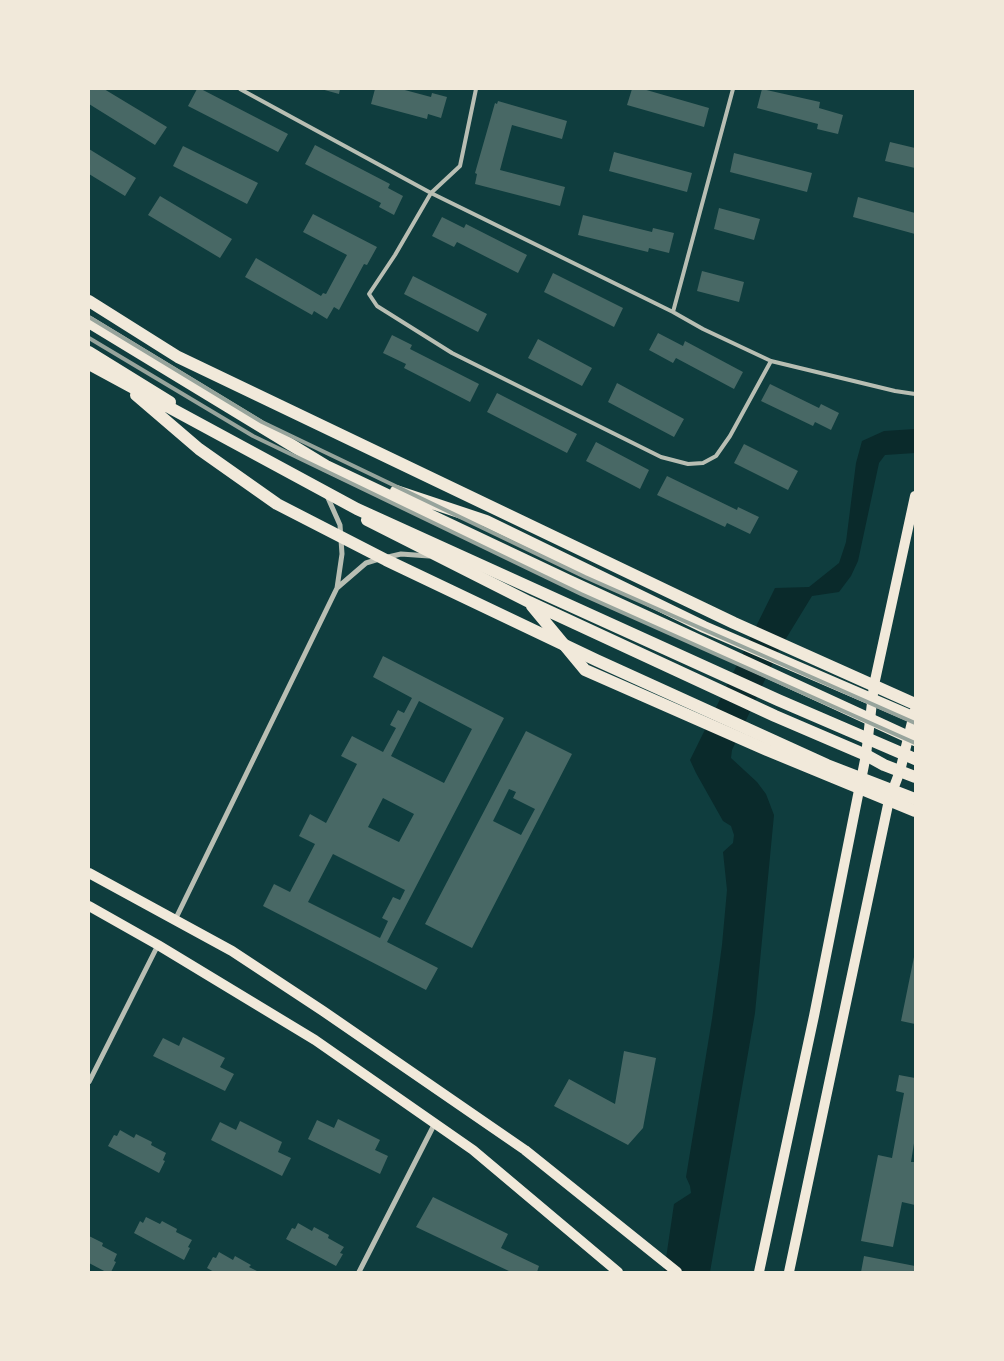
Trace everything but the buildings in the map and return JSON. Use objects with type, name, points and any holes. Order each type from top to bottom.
[{"type":"main road","points":[[89,301],[178,357],[734,623],[874,684],[915,704]]},
{"type":"main road","points":[[89,322],[326,466],[567,580],[915,740]]},
{"type":"main road","points":[[89,352],[348,510],[529,602],[775,716],[915,777]]},
{"type":"main road","points":[[89,364],[357,509],[778,700],[915,759]]},
{"type":"main road","points":[[117,379],[199,449],[277,504],[386,560],[604,664],[827,765],[915,800]]},
{"type":"main road","points":[[343,474],[486,521],[704,627],[915,718]]},
{"type":"main road","points":[[759,1272],[814,1016],[866,755],[874,684],[915,496]]},
{"type":"main road","points":[[529,602],[586,670],[766,750],[915,811]]},
{"type":"main road","points":[[789,1272],[889,800],[900,771],[915,710]]},
{"type":"main road","points":[[89,873],[232,951],[315,1006],[525,1150],[677,1272]]},
{"type":"main road","points":[[89,906],[158,945],[315,1040],[435,1123],[481,1156],[618,1272]]},
{"type":"street","points":[[175,920],[337,588],[342,554],[340,525],[328,498]]},
{"type":"street","points":[[337,588],[366,562],[401,554],[439,556]]},
{"type":"street","points":[[89,1082],[158,945]]},
{"type":"street","points":[[359,1272],[435,1123]]},
{"type":"lane","points":[[240,89],[431,192],[771,362],[915,394]]},
{"type":"lane","points":[[476,89],[460,166],[431,192],[370,294],[377,306],[452,353],[661,457],[688,464],[703,463],[716,456],[730,436],[771,362]]},
{"type":"lane","points":[[673,312],[733,89]]},
{"type":"water","points":[[915,429],[915,453],[885,455],[879,463],[858,561],[851,576],[839,592],[812,596],[779,650],[732,750],[731,758],[757,782],[766,794],[774,815],[755,1013],[710,1272],[664,1272],[674,1204],[691,1193],[686,1177],[722,945],[727,890],[723,852],[733,843],[734,835],[731,826],[723,821],[690,760],[775,588],[809,587],[839,563],[846,542],[856,463],[862,441],[884,431]]},
{"type":"railway","points":[[89,317],[262,422],[585,577],[915,723]]},
{"type":"railway","points":[[89,338],[253,436],[581,594],[915,743]]}]
